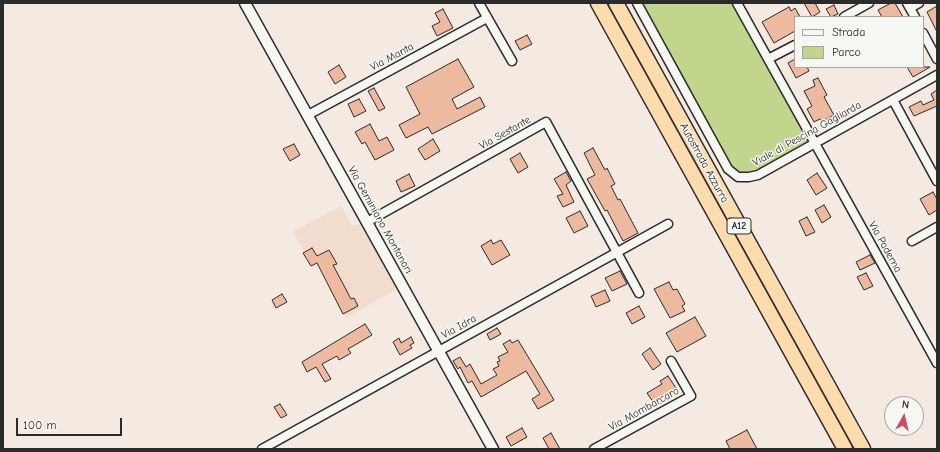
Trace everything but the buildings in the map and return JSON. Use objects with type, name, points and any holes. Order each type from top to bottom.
[{"type":"highway","name":"Autostrada Azzurra","points":[[598,3],[845,449]]},
{"type":"highway","name":"Autostrada Azzurra","points":[[616,3],[863,449]]},
{"type":"street","name":"Via Geminiano Montanari","points":[[245,3],[493,449]]},
{"type":"street","points":[[479,3],[512,61]]},
{"type":"street","name":"Viale di Pescina Gagliarda","points":[[637,3],[730,172],[740,177],[753,177],[813,142],[937,75]]},
{"type":"street","name":"Via Paderna","points":[[737,3],[937,363]]},
{"type":"street","points":[[846,16],[869,3]]},
{"type":"street","points":[[914,16],[908,5],[918,3]]},
{"type":"street","name":"Via Manta","points":[[308,115],[488,18]]},
{"type":"street","points":[[924,35],[937,59]]},
{"type":"street","points":[[768,60],[794,45]]},
{"type":"street","points":[[893,100],[937,181]]},
{"type":"street","name":"Via Sestante","points":[[367,222],[546,122],[639,293]]},
{"type":"street","name":"Via Idra","points":[[262,449],[668,224]]},
{"type":"street","points":[[912,241],[937,227]]},
{"type":"street","name":"Via Mombarcaro","points":[[594,449],[691,396],[671,361]]},
{"type":"shaded area","points":[[341,206],[352,226],[360,224],[397,289],[346,318],[317,263],[311,266],[293,231]]},
{"type":"green space","points":[[641,3],[732,3],[809,141],[753,172],[742,173],[733,170]]}]
